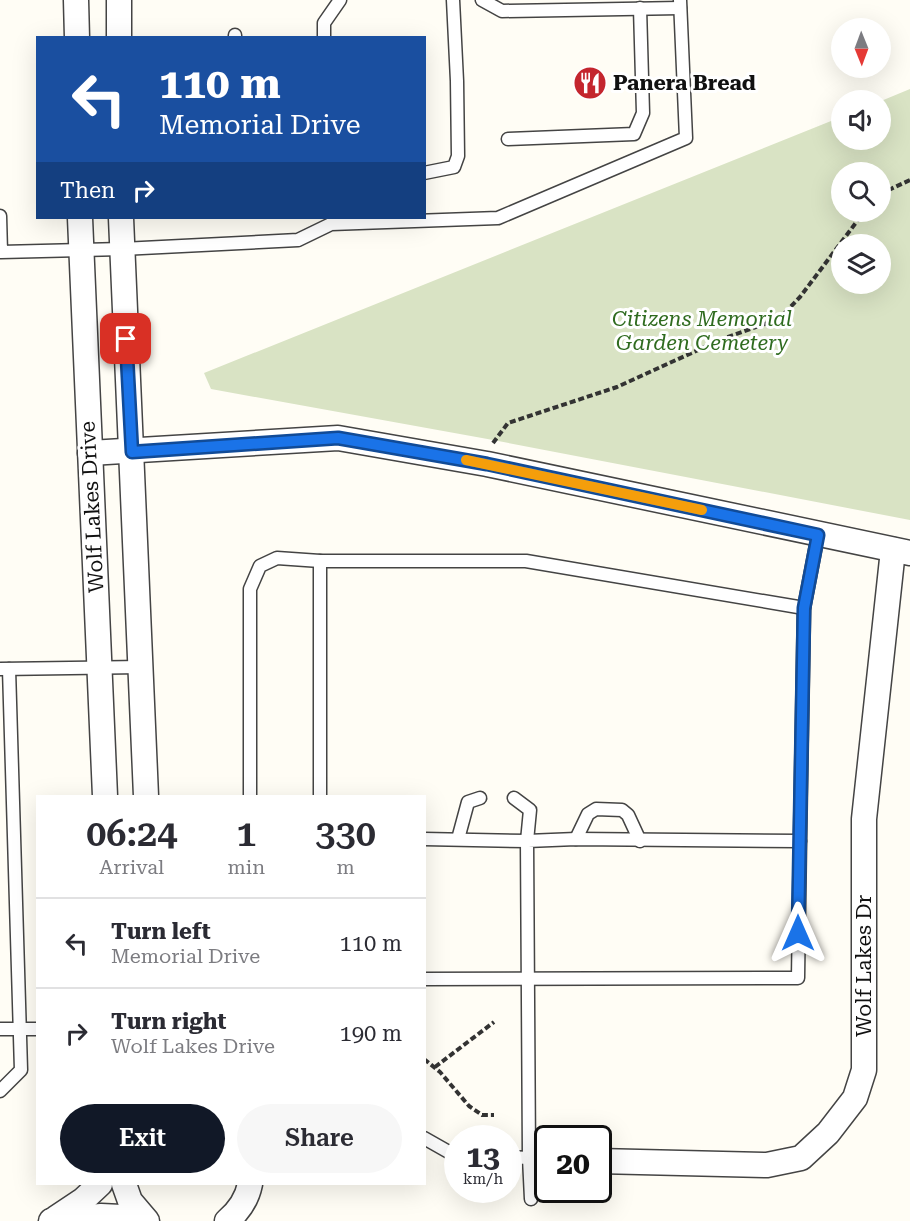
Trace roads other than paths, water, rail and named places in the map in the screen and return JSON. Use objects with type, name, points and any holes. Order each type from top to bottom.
[{"type":"street","points":[[76,0],[77,36]]},
{"type":"street","points":[[119,0],[119,36]]},
{"type":"street","name":"Wolf Lakes Drive","points":[[80,219],[105,795]]},
{"type":"street","name":"Wolf Lakes Drive","points":[[121,219],[146,795]]},
{"type":"street","points":[[90,453],[338,438],[487,464],[902,552]]},
{"type":"street","name":"Wolf Lakes Dr","points":[[612,1161],[767,1165],[801,1158],[828,1133],[855,1098],[864,1070],[864,819],[902,552]]},
{"type":"street","points":[[52,1220],[83,1200],[99,1185]]},
{"type":"street","points":[[124,1185],[130,1201],[145,1219]]},
{"type":"street","points":[[234,1218],[248,1194],[250,1185]]},
{"type":"street","points":[[52,1220],[101,1216],[145,1219]]},
{"type":"lane","points":[[324,36],[324,23],[340,0]]},
{"type":"lane","points":[[426,173],[454,167],[458,156],[458,81],[453,0]]},
{"type":"lane","points":[[0,216],[1,251],[122,249],[298,240],[331,221],[498,218],[686,138],[680,4],[640,8],[502,11],[482,0]]},
{"type":"lane","points":[[508,139],[634,134],[643,113],[640,8]]},
{"type":"lane","points":[[426,979],[798,978],[804,608],[818,535]]},
{"type":"lane","points":[[250,795],[250,589],[260,566],[277,558],[320,561],[526,561],[804,608]]},
{"type":"lane","points":[[320,561],[320,795]]},
{"type":"lane","points":[[0,1091],[21,1070],[5,669],[141,667]]},
{"type":"lane","points":[[458,839],[468,802],[480,798]]},
{"type":"lane","points":[[514,798],[530,810],[527,841],[531,1199]]},
{"type":"lane","points":[[576,839],[588,814],[596,809],[622,810],[628,815],[640,841]]},
{"type":"lane","points":[[426,839],[800,841]]},
{"type":"lane","points":[[0,1029],[36,1029]]},
{"type":"lane","points":[[426,1138],[444,1149]]},
{"type":"lane","points":[[522,1158],[534,1158]]},
{"type":"place","name":"Panera Bread","points":[[590,83]]},
{"type":"park label","name":"Citizens Memorial Garden Cemetery","points":[[702,331]]}]
